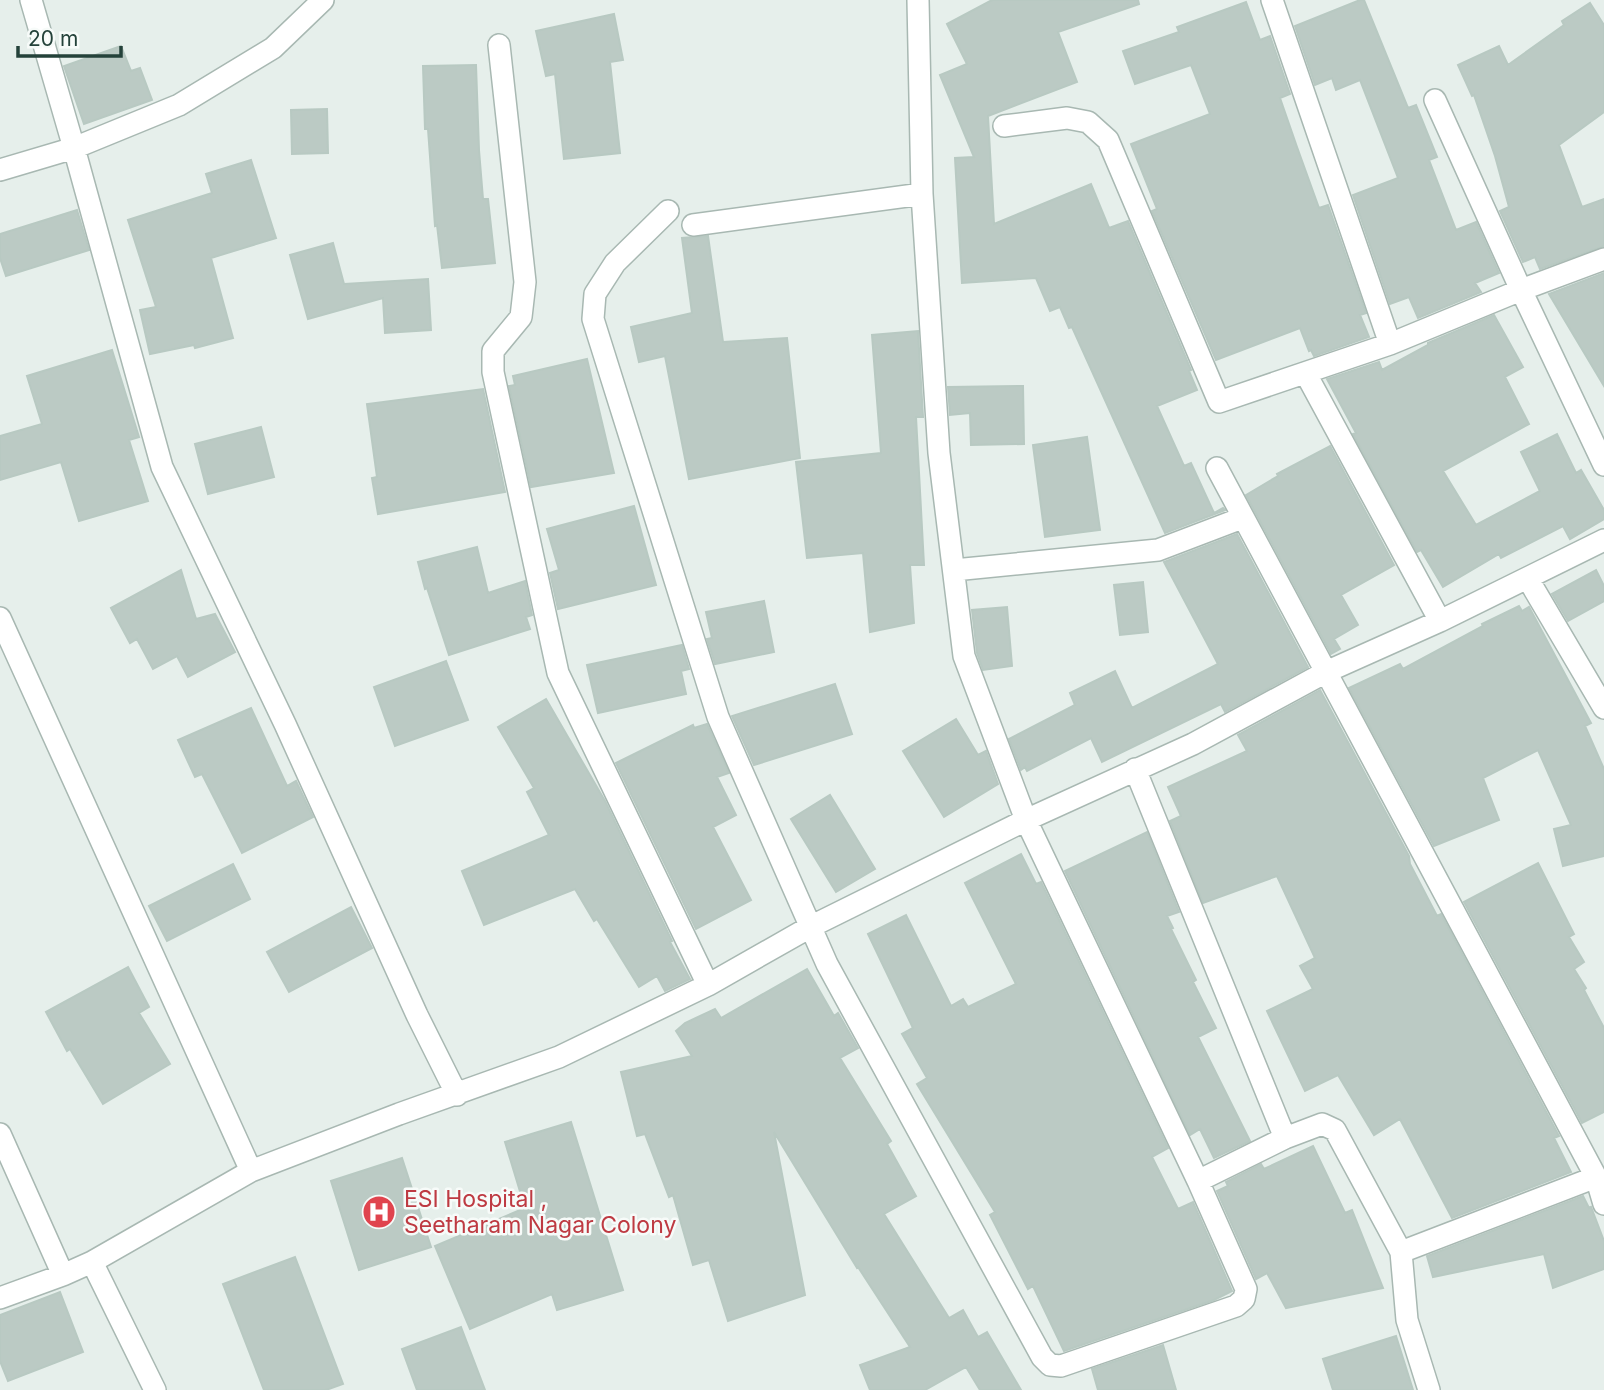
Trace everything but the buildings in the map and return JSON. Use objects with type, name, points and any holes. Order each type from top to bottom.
[{"type":"street","points":[[31,0],[162,467],[285,724],[417,1015],[457,1095]]},
{"type":"street","points":[[0,170],[74,148],[179,105],[273,48],[323,0]]},
{"type":"street","points":[[668,211],[615,262],[595,294],[593,319],[718,717],[827,964],[1042,1357],[1050,1364],[1061,1366],[1236,1306],[1244,1299],[1246,1289],[1198,1181],[1026,820],[964,656],[939,453],[922,194],[918,0]]},
{"type":"street","points":[[1272,0],[1390,344]]},
{"type":"street","points":[[499,45],[525,282],[521,317],[493,351],[493,372],[558,673],[708,985]]},
{"type":"street","points":[[1435,100],[1604,465]]},
{"type":"street","points":[[1004,126],[1067,118],[1088,122],[1108,140],[1219,402],[1390,344],[1604,259]]},
{"type":"street","points":[[693,225],[922,194]]},
{"type":"street","points":[[1306,374],[1440,621]]},
{"type":"street","points":[[1217,468],[1596,1177],[1604,1204]]},
{"type":"street","points":[[954,570],[1158,550],[1242,518]]},
{"type":"street","points":[[0,1298],[92,1262],[251,1171],[398,1114],[559,1058],[708,985],[810,927],[1026,820],[1193,744],[1326,672],[1440,621],[1604,540]]},
{"type":"street","points":[[1528,579],[1604,708]]},
{"type":"street","points":[[0,618],[251,1171]]},
{"type":"street","points":[[1135,769],[1285,1138]]},
{"type":"street","points":[[1198,1181],[1285,1138],[1322,1124],[1335,1130],[1401,1252],[1407,1320],[1429,1390]]},
{"type":"street","points":[[0,1134],[63,1275]]},
{"type":"street","points":[[1401,1252],[1596,1177]]},
{"type":"street","points":[[92,1262],[155,1390]]},
{"type":"place","name":"ESI Hospital , Seetharam Nagar Colony","points":[[379,1212]]}]
